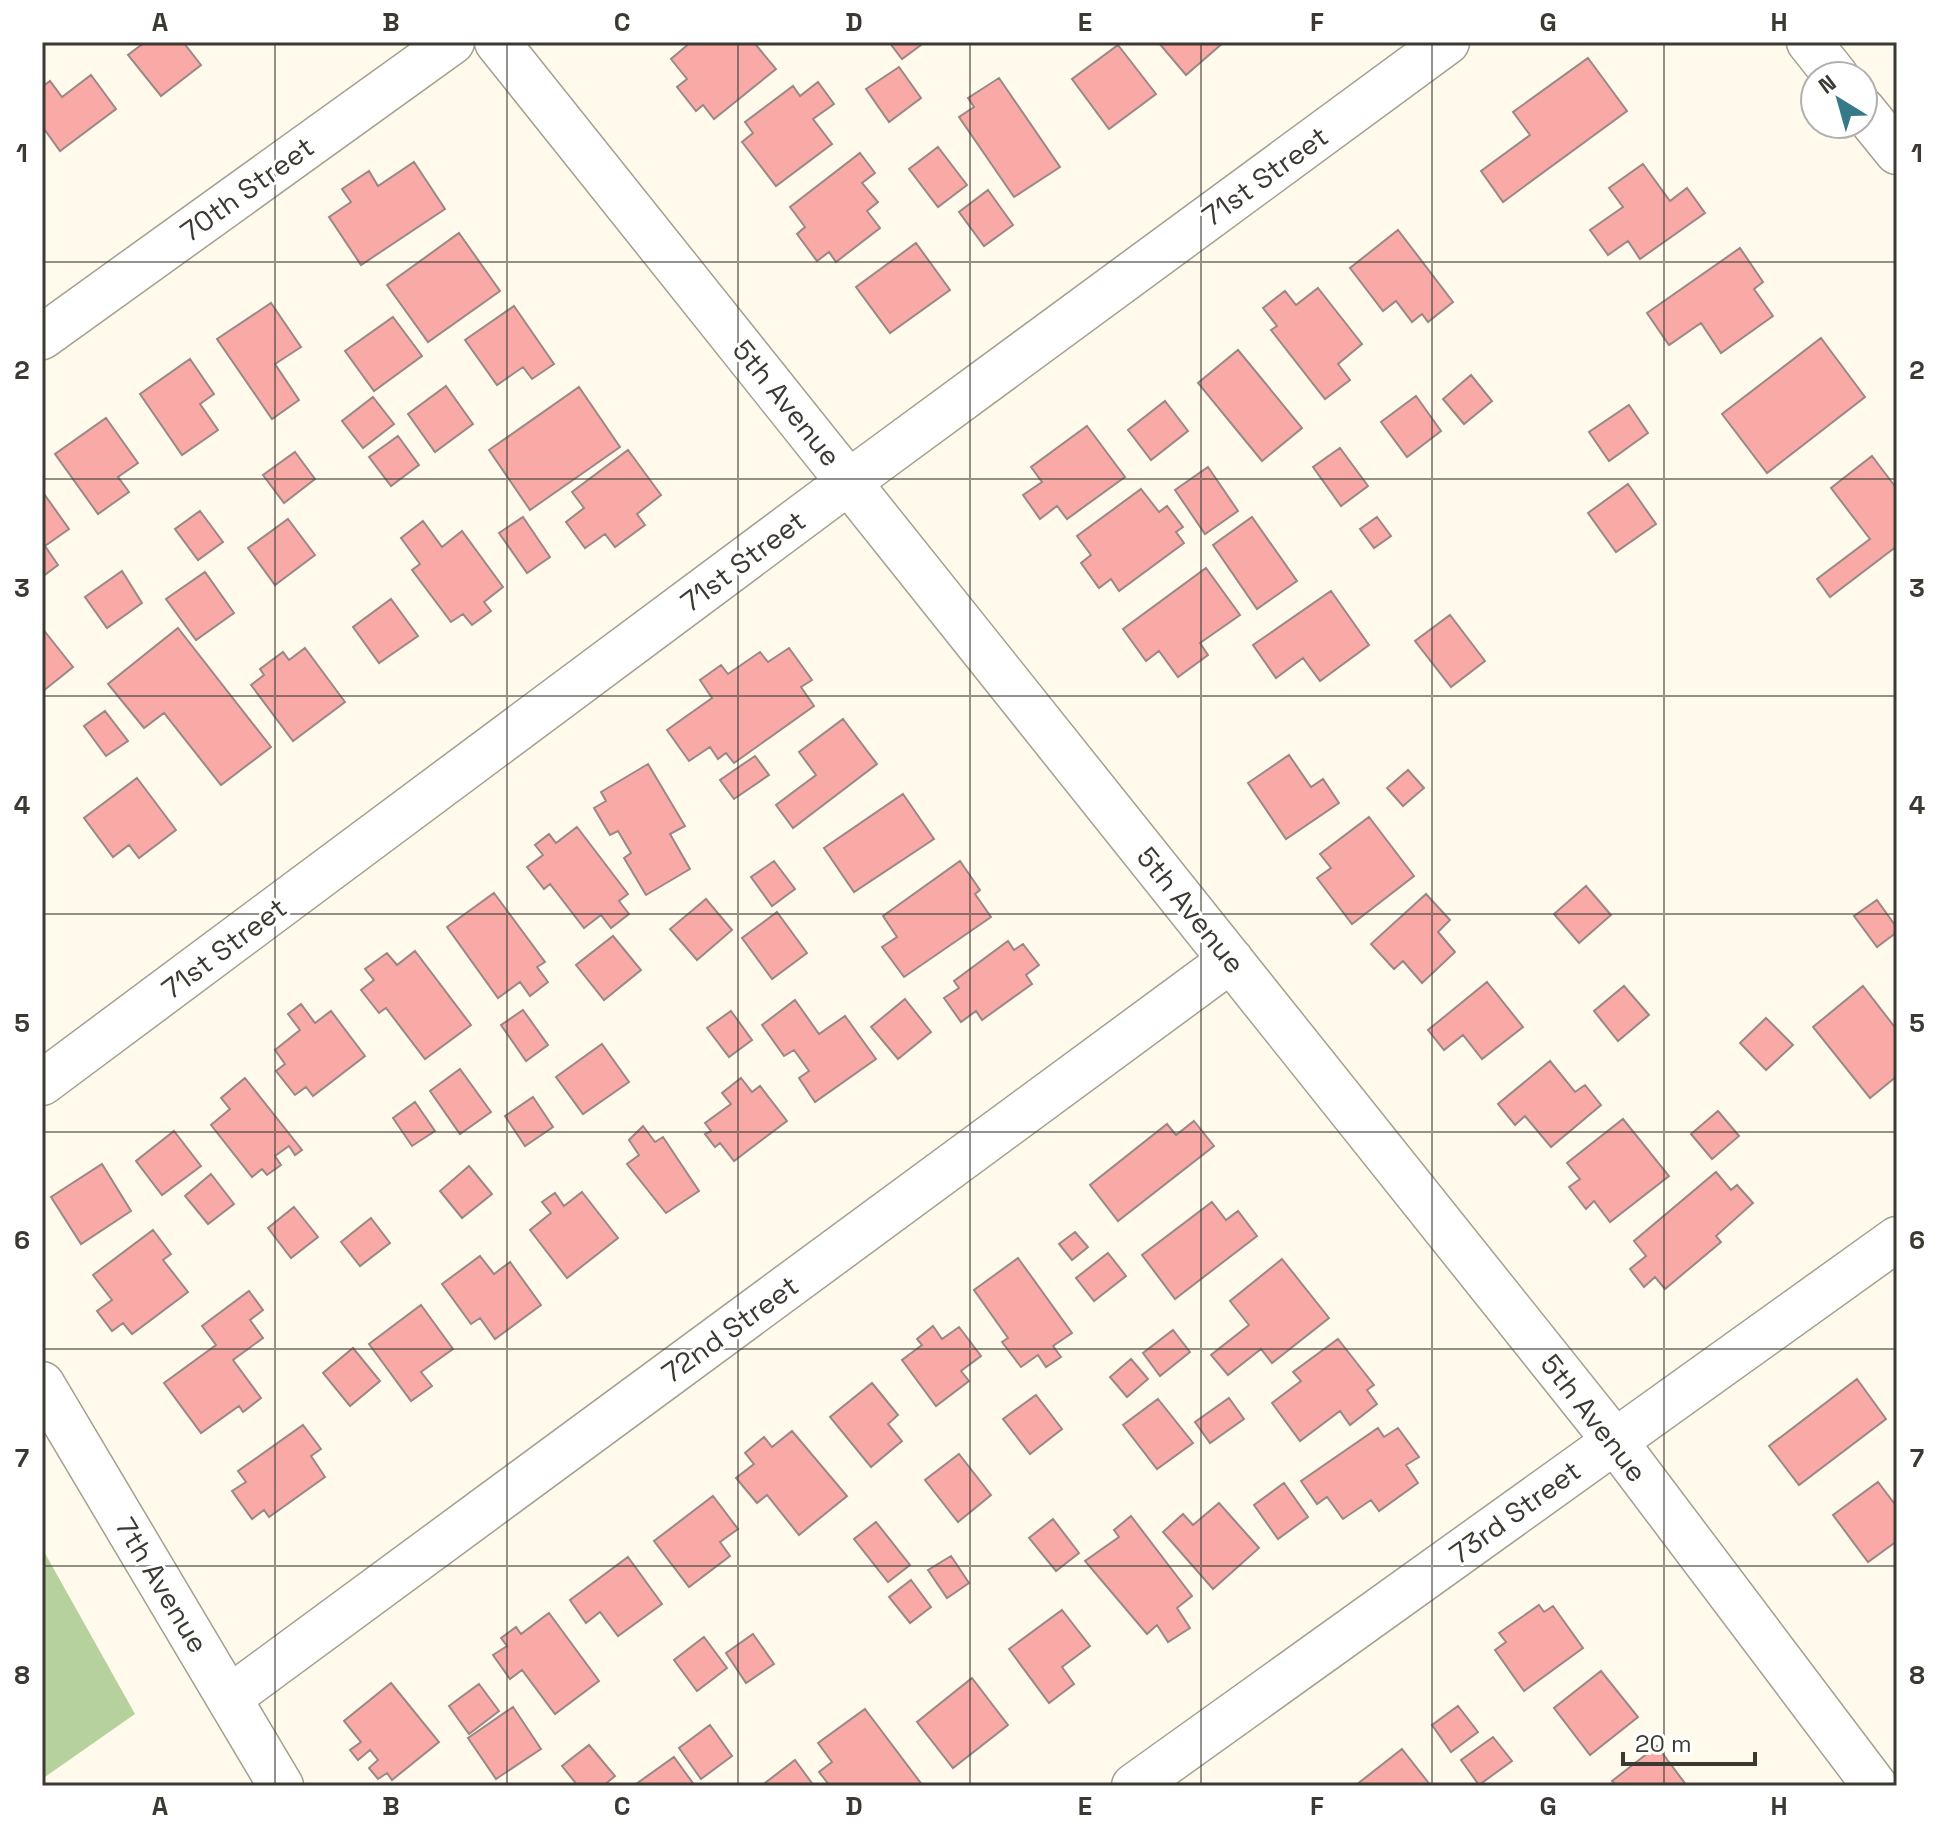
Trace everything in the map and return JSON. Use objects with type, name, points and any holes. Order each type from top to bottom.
[{"type":"street","name":"70th Street","points":[[42,337],[452,42]]},
{"type":"street","name":"5th Avenue","points":[[497,42],[1614,1440],[1875,1786]]},
{"type":"street","name":"71st Street","points":[[42,1083],[850,481],[1447,42]]},
{"type":"street","points":[[1809,42],[1823,60]]},
{"type":"street","points":[[1879,130],[1897,152]]},
{"type":"street","name":"72nd Street","points":[[229,1698],[1231,960]]},
{"type":"street","name":"73rd Street","points":[[1134,1786],[1897,1239]]},
{"type":"street","name":"7th Avenue","points":[[42,1384],[281,1786]]},
{"type":"green space","points":[[42,1548],[135,1714],[42,1779]]},
{"type":"building","points":[[145,42],[183,42],[201,65],[161,96],[128,55]]},
{"type":"building","points":[[691,42],[760,42],[756,45],[776,69],[714,119],[703,105],[696,111],[677,87],[687,79],[671,59]]},
{"type":"building","points":[[889,42],[925,42],[902,59]]},
{"type":"building","points":[[1158,42],[1224,42],[1186,75]]},
{"type":"building","points":[[1118,45],[1156,94],[1109,129],[1072,79]]},
{"type":"building","points":[[1588,58],[1627,111],[1503,202],[1481,171],[1530,135],[1513,112]]},
{"type":"building","points":[[899,67],[921,98],[889,122],[866,89]]},
{"type":"building","points":[[91,75],[116,109],[60,151],[42,126],[42,87],[50,81],[62,97]]},
{"type":"building","points":[[999,78],[1060,167],[1014,197],[959,117],[974,107],[968,98]]},
{"type":"building","points":[[818,82],[834,104],[813,119],[832,144],[776,186],[742,142],[753,133],[745,122],[793,86],[800,96]]},
{"type":"building","points":[[938,147],[967,185],[938,207],[909,169]]},
{"type":"building","points":[[860,153],[875,173],[862,183],[878,202],[867,211],[880,228],[836,262],[829,252],[817,261],[797,234],[805,227],[790,207]]},
{"type":"building","points":[[414,162],[445,209],[361,265],[329,217],[351,202],[342,189],[369,171],[378,186]]},
{"type":"building","points":[[1643,164],[1670,201],[1687,188],[1705,213],[1640,259],[1628,241],[1608,255],[1590,230],[1623,207],[1609,188]]},
{"type":"building","points":[[988,190],[1013,225],[984,246],[959,212]]},
{"type":"building","points":[[1398,230],[1453,302],[1428,322],[1422,314],[1412,322],[1396,301],[1383,311],[1350,268]]},
{"type":"building","points":[[459,233],[500,291],[428,342],[387,285]]},
{"type":"building","points":[[916,243],[950,290],[890,333],[856,287]]},
{"type":"building","points":[[1740,248],[1763,282],[1754,289],[1773,316],[1721,353],[1701,323],[1669,345],[1647,313]]},
{"type":"building","points":[[1318,288],[1362,344],[1338,364],[1350,380],[1325,399],[1271,330],[1277,326],[1263,308],[1285,291],[1296,305]]},
{"type":"building","points":[[271,303],[301,347],[275,364],[299,400],[272,419],[217,339]]},
{"type":"building","points":[[514,306],[554,364],[532,379],[523,367],[497,385],[465,340]]},
{"type":"building","points":[[393,317],[422,356],[374,391],[345,351]]},
{"type":"building","points":[[1821,338],[1865,397],[1767,473],[1722,414]]},
{"type":"building","points":[[1238,350],[1302,428],[1262,461],[1198,383]]},
{"type":"building","points":[[190,359],[214,394],[200,404],[218,430],[182,455],[140,394]]},
{"type":"building","points":[[1471,375],[1492,401],[1464,424],[1443,399]]},
{"type":"building","points":[[446,386],[473,424],[435,452],[408,414]]},
{"type":"building","points":[[579,387],[620,447],[530,510],[489,450]]},
{"type":"building","points":[[1416,396],[1441,431],[1407,457],[1381,422]]},
{"type":"building","points":[[373,397],[394,424],[363,448],[342,421]]},
{"type":"building","points":[[1165,401],[1188,431],[1151,460],[1128,430]]},
{"type":"building","points":[[1629,405],[1648,433],[1609,461],[1589,432]]},
{"type":"building","points":[[106,418],[138,463],[118,477],[129,492],[98,514],[55,454]]},
{"type":"building","points":[[1087,426],[1125,477],[1067,519],[1057,506],[1040,519],[1023,495],[1042,482],[1031,467]]},
{"type":"building","points":[[398,436],[419,465],[391,486],[369,457]]},
{"type":"building","points":[[1340,448],[1368,486],[1341,506],[1313,467]]},
{"type":"building","points":[[628,450],[661,495],[637,514],[645,525],[615,547],[605,534],[585,548],[566,522],[584,508],[572,492]]},
{"type":"building","points":[[295,452],[315,479],[284,503],[263,475]]},
{"type":"building","points":[[1872,456],[1897,489],[1897,546],[1830,597],[1817,579],[1870,539],[1831,488]]},
{"type":"building","points":[[1208,467],[1238,511],[1205,534],[1175,490]]},
{"type":"building","points":[[1628,484],[1656,524],[1616,552],[1588,513]]},
{"type":"building","points":[[1141,489],[1159,512],[1167,506],[1183,527],[1176,532],[1184,543],[1119,591],[1111,579],[1099,588],[1081,563],[1091,555],[1077,536]]},
{"type":"building","points":[[42,491],[69,529],[45,546],[58,565],[42,577]]},
{"type":"building","points":[[200,511],[223,542],[198,560],[175,529]]},
{"type":"building","points":[[523,517],[550,557],[527,573],[499,533]]},
{"type":"building","points":[[1252,517],[1297,581],[1257,609],[1213,545]]},
{"type":"building","points":[[1377,517],[1391,536],[1374,548],[1360,529]]},
{"type":"building","points":[[288,519],[315,555],[275,585],[248,548]]},
{"type":"building","points":[[423,521],[442,547],[462,531],[503,587],[484,602],[491,611],[472,625],[463,614],[451,622],[412,570],[420,564],[401,538]]},
{"type":"building","points":[[1206,568],[1240,615],[1200,643],[1208,655],[1178,677],[1159,651],[1146,661],[1123,629]]},
{"type":"building","points":[[122,571],[142,603],[107,628],[85,597]]},
{"type":"building","points":[[205,572],[234,613],[196,640],[166,599]]},
{"type":"building","points":[[1331,591],[1369,645],[1320,681],[1303,658],[1276,678],[1253,645]]},
{"type":"building","points":[[391,599],[418,636],[379,663],[353,627]]},
{"type":"building","points":[[1450,615],[1485,661],[1451,687],[1415,641]]},
{"type":"building","points":[[42,628],[73,667],[42,692]]},
{"type":"building","points":[[178,628],[271,747],[221,785],[164,713],[144,728],[108,684]]},
{"type":"building","points":[[305,648],[345,702],[293,741],[251,685],[264,675],[260,669],[283,652],[289,660]]},
{"type":"building","points":[[789,648],[812,680],[801,687],[814,706],[734,763],[726,753],[718,759],[710,747],[689,761],[667,730],[712,698],[700,680],[721,665],[728,674],[760,652],[768,662]]},
{"type":"building","points":[[105,711],[128,741],[106,756],[84,726]]},
{"type":"building","points":[[843,719],[877,764],[793,828],[776,805],[816,775],[799,752]]},
{"type":"building","points":[[1289,755],[1311,787],[1323,779],[1339,803],[1286,839],[1248,783]]},
{"type":"building","points":[[755,756],[769,775],[734,799],[720,780]]},
{"type":"building","points":[[648,764],[685,826],[670,834],[690,869],[646,895],[624,858],[631,853],[618,831],[610,835],[594,808],[606,801],[601,792]]},
{"type":"building","points":[[1408,770],[1424,788],[1403,806],[1387,788]]},
{"type":"building","points":[[137,778],[176,830],[139,858],[129,845],[113,857],[84,818]]},
{"type":"building","points":[[903,794],[934,839],[854,892],[824,848]]},
{"type":"building","points":[[1369,817],[1414,876],[1352,924],[1317,878],[1331,868],[1320,854]]},
{"type":"building","points":[[577,827],[628,894],[619,901],[629,914],[611,928],[601,915],[584,928],[550,884],[544,889],[527,867],[543,855],[535,845],[549,834],[556,843]]},
{"type":"building","points":[[774,861],[795,889],[772,906],[751,877]]},
{"type":"building","points":[[960,861],[980,890],[975,894],[991,917],[904,977],[882,947],[897,937],[883,916]]},
{"type":"building","points":[[1586,886],[1611,915],[1579,943],[1554,914]]},
{"type":"building","points":[[494,893],[545,962],[537,967],[548,982],[530,996],[520,982],[498,998],[447,927]]},
{"type":"building","points":[[1426,894],[1450,920],[1438,932],[1455,952],[1422,983],[1403,961],[1394,969],[1371,944]]},
{"type":"building","points":[[706,899],[732,930],[697,960],[670,929]]},
{"type":"building","points":[[1877,900],[1897,932],[1877,947],[1854,916]]},
{"type":"building","points":[[777,912],[807,953],[772,979],[742,938]]},
{"type":"building","points":[[613,936],[641,970],[604,1000],[576,965]]},
{"type":"building","points":[[1008,941],[1014,950],[1023,944],[1039,965],[1026,975],[1032,984],[982,1020],[976,1011],[961,1022],[944,998],[959,988],[954,981]]},
{"type":"building","points":[[415,951],[471,1025],[425,1059],[386,1008],[379,1013],[361,990],[374,980],[365,969],[387,953],[397,965]]},
{"type":"building","points":[[1487,982],[1523,1027],[1482,1059],[1463,1035],[1444,1050],[1428,1030]]},
{"type":"building","points":[[1624,986],[1649,1015],[1618,1041],[1594,1011]]},
{"type":"building","points":[[1863,986],[1897,1030],[1897,1076],[1870,1098],[1813,1027]]},
{"type":"building","points":[[905,999],[931,1032],[898,1059],[871,1027]]},
{"type":"building","points":[[795,1000],[819,1034],[845,1016],[876,1059],[815,1102],[799,1078],[809,1071],[794,1050],[784,1056],[762,1025]]},
{"type":"building","points":[[301,1004],[315,1023],[331,1011],[365,1056],[313,1096],[306,1087],[295,1095],[276,1071],[285,1064],[275,1050],[300,1030],[288,1014]]},
{"type":"building","points":[[523,1010],[548,1045],[526,1061],[501,1025]]},
{"type":"building","points":[[731,1011],[752,1040],[729,1057],[707,1028]]},
{"type":"building","points":[[1766,1018],[1793,1045],[1766,1070],[1740,1043]]},
{"type":"building","points":[[602,1044],[629,1082],[583,1114],[556,1077]]},
{"type":"building","points":[[1550,1061],[1575,1092],[1585,1085],[1601,1105],[1551,1147],[1525,1116],[1515,1125],[1498,1104]]},
{"type":"building","points":[[460,1069],[491,1112],[460,1134],[430,1091]]},
{"type":"building","points":[[245,1078],[302,1150],[295,1155],[289,1146],[275,1156],[281,1165],[267,1175],[262,1169],[252,1177],[211,1125],[230,1109],[221,1098]]},
{"type":"building","points":[[741,1078],[752,1092],[760,1086],[787,1121],[734,1161],[720,1143],[715,1147],[705,1134],[711,1131],[705,1123],[731,1104],[722,1093]]},
{"type":"building","points":[[533,1097],[553,1127],[525,1146],[505,1116]]},
{"type":"building","points":[[415,1102],[435,1131],[412,1146],[393,1118]]},
{"type":"building","points":[[1718,1111],[1739,1136],[1712,1159],[1691,1134]]},
{"type":"building","points":[[1623,1119],[1669,1176],[1610,1222],[1594,1201],[1586,1209],[1569,1187],[1580,1179],[1567,1163]]},
{"type":"building","points":[[1194,1121],[1214,1146],[1118,1221],[1090,1185],[1167,1124],[1176,1135]]},
{"type":"building","points":[[643,1126],[655,1142],[663,1137],[699,1191],[666,1213],[627,1164],[639,1155],[629,1140]]},
{"type":"building","points":[[174,1131],[201,1166],[162,1195],[136,1161]]},
{"type":"building","points":[[102,1164],[131,1211],[81,1244],[51,1197]]},
{"type":"building","points":[[469,1166],[492,1194],[462,1218],[440,1191]]},
{"type":"building","points":[[1716,1172],[1731,1190],[1737,1185],[1753,1203],[1716,1236],[1721,1242],[1665,1289],[1655,1277],[1644,1287],[1630,1269],[1646,1256],[1634,1241]]},
{"type":"building","points":[[211,1174],[234,1204],[208,1224],[185,1196]]},
{"type":"building","points":[[582,1192],[618,1238],[567,1278],[530,1230],[551,1213],[542,1202],[555,1193],[564,1206]]},
{"type":"building","points":[[1212,1202],[1226,1220],[1238,1211],[1257,1236],[1175,1299],[1142,1255]]},
{"type":"building","points":[[294,1207],[318,1237],[291,1258],[268,1228]]},
{"type":"building","points":[[371,1218],[390,1243],[360,1266],[341,1242]]},
{"type":"building","points":[[153,1230],[171,1254],[163,1260],[188,1292],[132,1334],[123,1323],[112,1331],[97,1311],[112,1300],[93,1275]]},
{"type":"building","points":[[1075,1232],[1088,1247],[1072,1260],[1059,1244]]},
{"type":"building","points":[[1108,1253],[1126,1276],[1094,1301],[1076,1278]]},
{"type":"building","points":[[480,1256],[494,1274],[510,1262],[541,1305],[495,1339],[480,1318],[471,1324],[442,1284]]},
{"type":"building","points":[[1018,1258],[1072,1333],[1053,1346],[1061,1357],[1046,1367],[1038,1355],[1021,1367],[1002,1342],[1008,1338],[974,1290]]},
{"type":"building","points":[[1282,1259],[1329,1318],[1272,1363],[1261,1349],[1228,1375],[1211,1355],[1249,1325],[1230,1301]]},
{"type":"building","points":[[249,1291],[263,1310],[250,1320],[263,1338],[233,1360],[261,1398],[243,1412],[239,1406],[201,1433],[164,1383],[216,1345],[202,1326]]},
{"type":"building","points":[[421,1305],[453,1349],[421,1372],[432,1386],[411,1401],[369,1344]]},
{"type":"building","points":[[933,1326],[942,1339],[959,1327],[981,1356],[961,1371],[969,1381],[936,1406],[902,1360],[922,1345],[917,1339]]},
{"type":"building","points":[[1173,1330],[1190,1352],[1160,1376],[1143,1353]]},
{"type":"building","points":[[1338,1339],[1374,1385],[1367,1390],[1377,1404],[1350,1425],[1340,1411],[1300,1441],[1272,1403],[1301,1381],[1293,1372]]},
{"type":"building","points":[[353,1348],[380,1381],[350,1406],[323,1373]]},
{"type":"building","points":[[1131,1359],[1148,1379],[1127,1397],[1110,1377]]},
{"type":"building","points":[[1857,1379],[1886,1419],[1799,1485],[1769,1446]]},
{"type":"building","points":[[872,1383],[898,1415],[888,1424],[902,1441],[871,1467],[830,1417]]},
{"type":"building","points":[[1036,1395],[1062,1429],[1030,1454],[1003,1419]]},
{"type":"building","points":[[1229,1398],[1244,1419],[1210,1443],[1195,1422]]},
{"type":"building","points":[[1158,1399],[1193,1443],[1157,1469],[1123,1425]]},
{"type":"building","points":[[303,1425],[321,1449],[311,1456],[325,1477],[269,1517],[264,1510],[252,1519],[232,1491],[246,1482],[238,1471]]},
{"type":"building","points":[[1378,1428],[1384,1437],[1398,1428],[1419,1457],[1406,1465],[1418,1483],[1379,1511],[1371,1500],[1343,1519],[1327,1497],[1317,1504],[1301,1481]]},
{"type":"building","points":[[792,1431],[847,1496],[799,1535],[767,1495],[757,1503],[736,1478],[754,1464],[745,1453],[764,1437],[772,1447]]},
{"type":"building","points":[[959,1454],[991,1495],[958,1522],[925,1480]]},
{"type":"building","points":[[1878,1482],[1897,1507],[1897,1541],[1868,1562],[1833,1515]]},
{"type":"building","points":[[1284,1483],[1308,1517],[1278,1539],[1254,1505]]},
{"type":"building","points":[[713,1496],[738,1529],[720,1542],[730,1556],[689,1587],[654,1541]]},
{"type":"building","points":[[1219,1503],[1259,1548],[1213,1589],[1163,1532],[1183,1514],[1193,1525]]},
{"type":"building","points":[[1131,1516],[1192,1596],[1177,1608],[1190,1628],[1168,1642],[1157,1625],[1147,1634],[1085,1561],[1119,1537],[1114,1530]]},
{"type":"building","points":[[1053,1519],[1079,1553],[1056,1571],[1029,1538]]},
{"type":"building","points":[[876,1522],[910,1565],[888,1582],[854,1539]]},
{"type":"building","points":[[951,1556],[969,1583],[947,1598],[928,1570]]},
{"type":"building","points":[[628,1557],[662,1604],[618,1636],[600,1612],[586,1623],[570,1600]]},
{"type":"building","points":[[911,1580],[931,1607],[910,1623],[889,1597]]},
{"type":"building","points":[[1539,1605],[1544,1612],[1553,1606],[1583,1648],[1524,1691],[1495,1650],[1506,1642],[1499,1633]]},
{"type":"building","points":[[1062,1610],[1090,1646],[1062,1667],[1074,1684],[1049,1703],[1009,1649]]},
{"type":"building","points":[[549,1613],[599,1681],[555,1714],[522,1670],[510,1679],[493,1655],[507,1646],[501,1638],[516,1627],[521,1634]]},
{"type":"building","points":[[753,1634],[774,1664],[746,1683],[726,1653]]},
{"type":"building","points":[[704,1637],[727,1668],[697,1691],[674,1660]]},
{"type":"building","points":[[1601,1671],[1638,1717],[1590,1755],[1554,1708]]},
{"type":"building","points":[[972,1678],[1008,1725],[953,1768],[917,1722]]},
{"type":"building","points":[[391,1683],[439,1742],[392,1780],[387,1773],[378,1779],[369,1768],[378,1760],[370,1750],[358,1760],[350,1750],[361,1742],[344,1721]]},
{"type":"building","points":[[479,1684],[499,1711],[469,1734],[449,1706]]},
{"type":"building","points":[[1458,1706],[1478,1732],[1451,1752],[1432,1725]]},
{"type":"building","points":[[513,1707],[541,1749],[496,1779],[468,1738]]},
{"type":"building","points":[[865,1709],[923,1786],[830,1786],[819,1772],[832,1762],[818,1743]]},
{"type":"building","points":[[710,1725],[732,1756],[701,1779],[679,1748]]},
{"type":"building","points":[[1493,1737],[1512,1761],[1479,1785],[1461,1760]]},
{"type":"building","points":[[589,1745],[615,1776],[603,1786],[578,1786],[562,1766]]},
{"type":"building","points":[[1657,1746],[1687,1786],[1617,1786],[1612,1781]]},
{"type":"building","points":[[1402,1749],[1431,1786],[1356,1785]]},
{"type":"building","points":[[674,1757],[695,1786],[637,1786],[636,1784]]},
{"type":"building","points":[[795,1760],[814,1786],[761,1786]]}]
